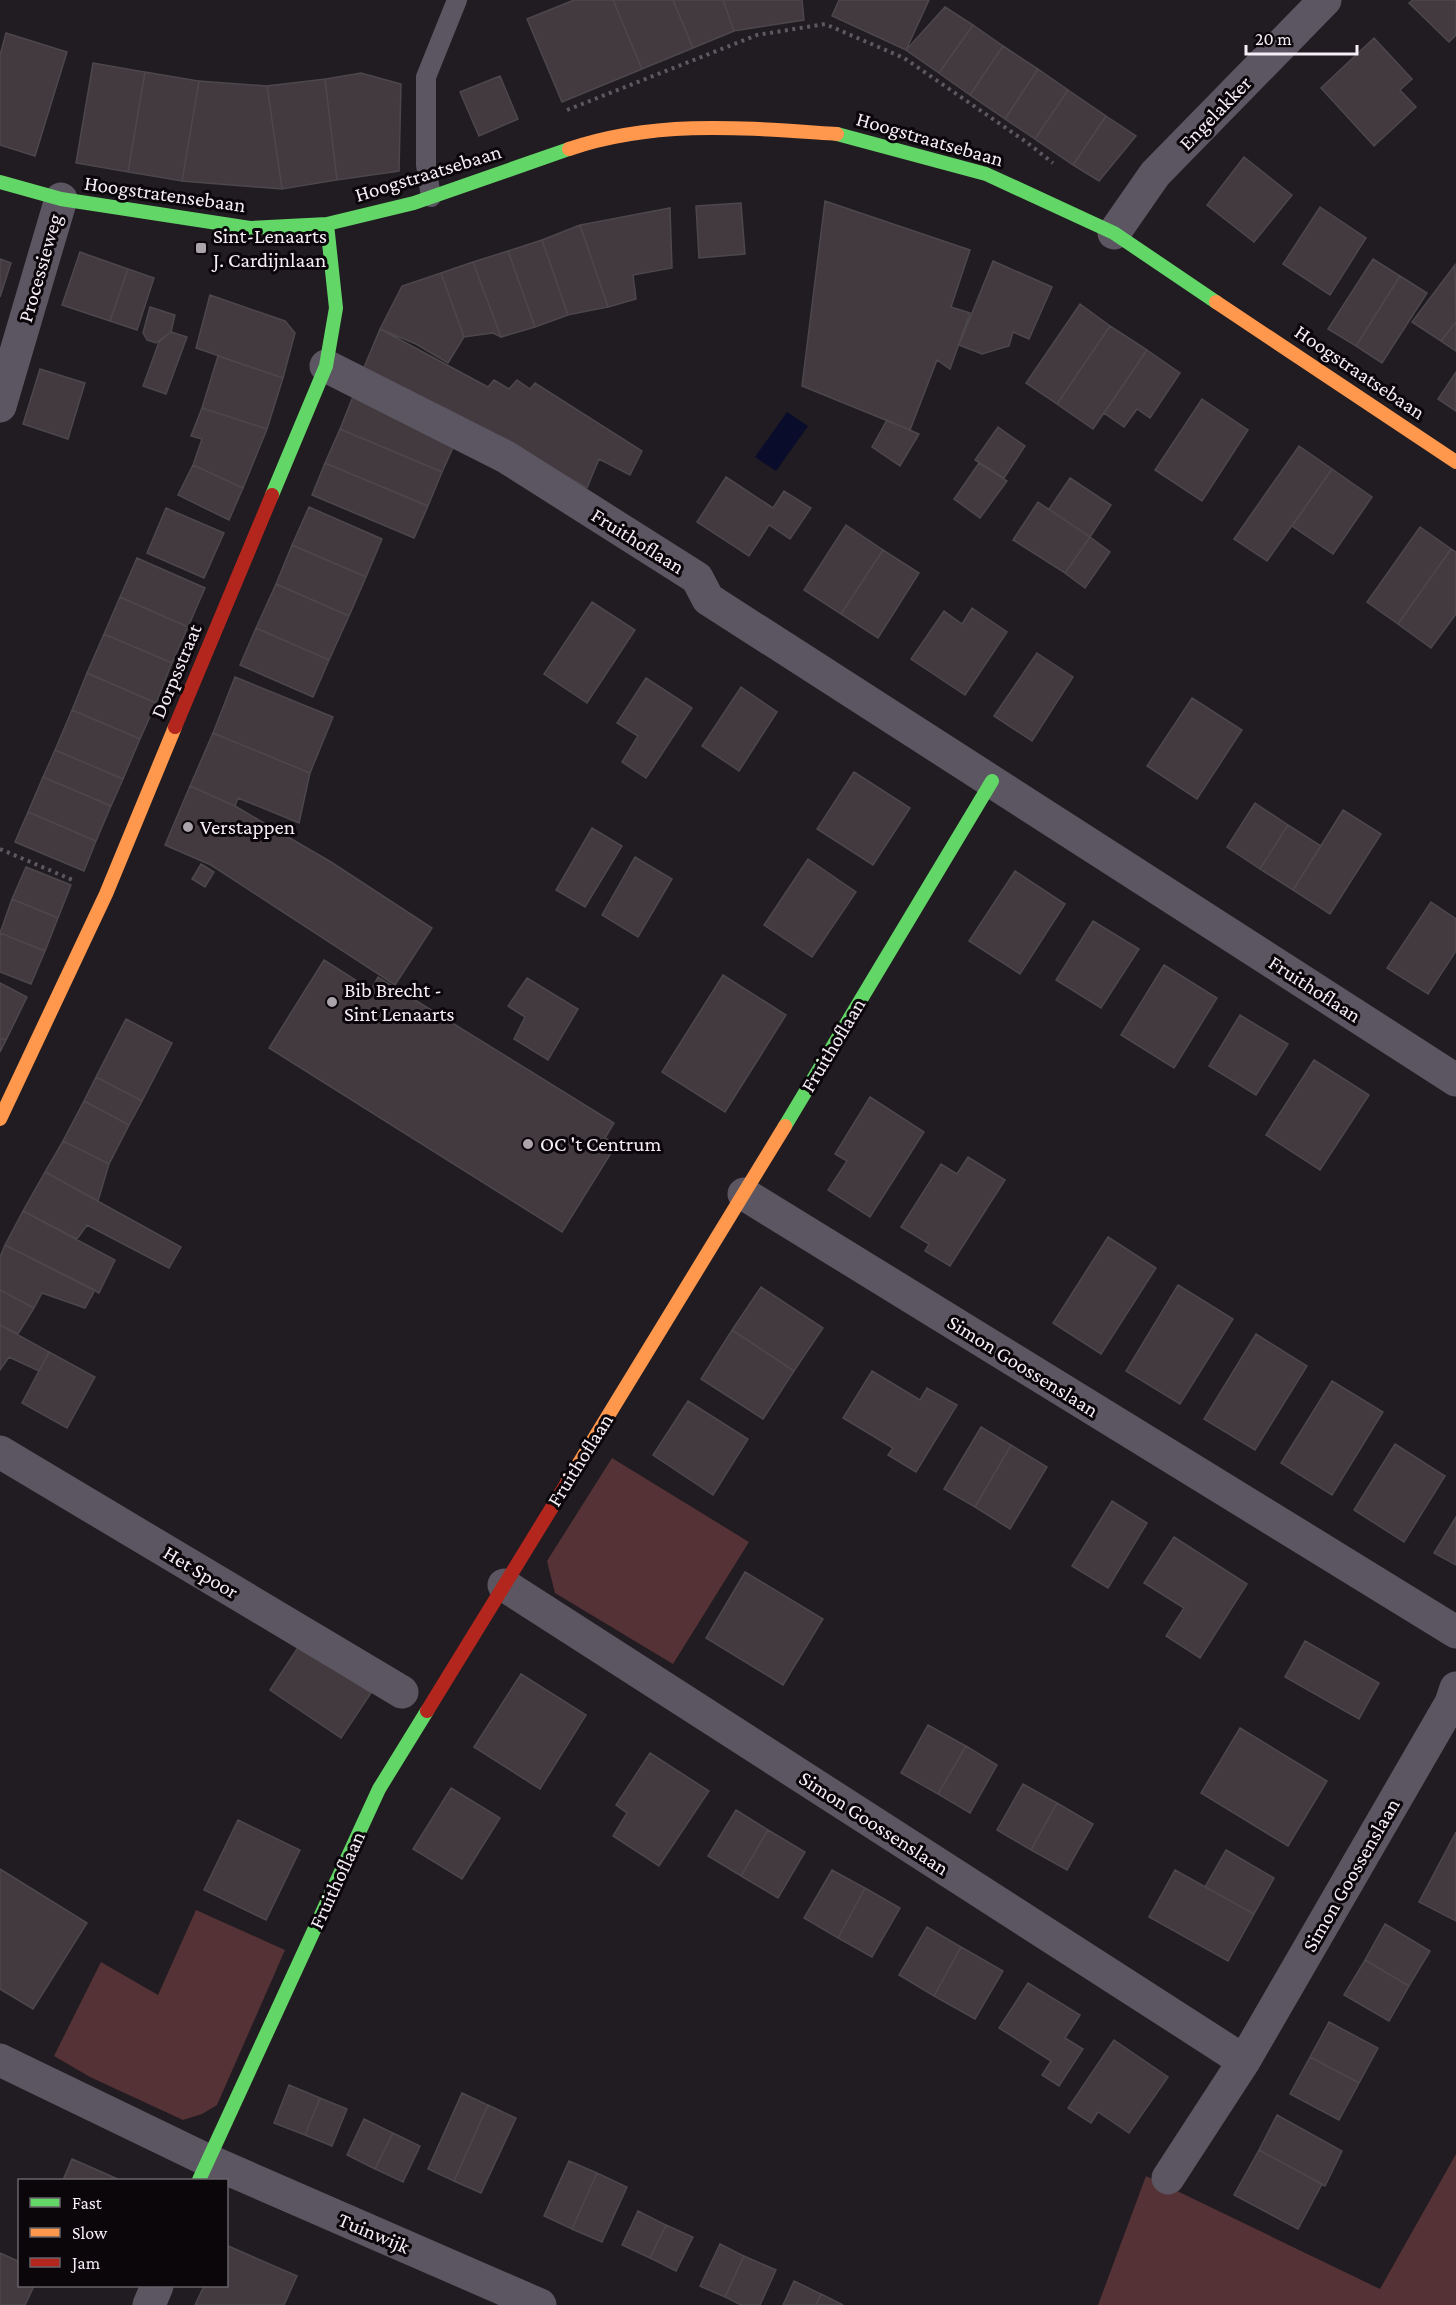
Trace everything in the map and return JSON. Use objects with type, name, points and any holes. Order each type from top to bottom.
[{"type":"street","name":"Engelakker","points":[[1114,233],[1155,174],[1325,0]]},
{"type":"street","name":"Hoogstraatsebaan","points":[[327,224],[431,197],[582,145],[647,130],[712,126],[849,137],[986,174],[1114,233],[1456,462]]},
{"type":"street","name":"Hoogstratensebaan","points":[[0,182],[60,199],[250,228],[327,224]]},
{"type":"street","name":"Processieweg","points":[[0,406],[60,199]]},
{"type":"street","name":"Dorpsstraat","points":[[0,1119],[106,894],[326,366],[336,308],[327,224]]},
{"type":"street","name":"Fruithoflaan","points":[[326,366],[516,464],[697,578],[708,599],[1456,1080]]},
{"type":"street","name":"Fruithoflaan","points":[[203,2170],[379,1789],[744,1194],[992,781]]},
{"type":"street","name":"Simon Goossenslaan","points":[[744,1194],[1456,1632]]},
{"type":"street","name":"Het Spoor","points":[[0,1452],[402,1692]]},
{"type":"street","name":"Simon Goossenslaan","points":[[504,1585],[1244,2061]]},
{"type":"street","name":"Simon Goossenslaan","points":[[1168,2178],[1244,2061],[1439,1724],[1456,1688]]},
{"type":"street","name":"Tuinwijk","points":[[0,2060],[203,2170],[225,2179]]},
{"type":"street","name":"Tuinwijk","points":[[228,2180],[540,2305]]},
{"type":"street","points":[[149,2305],[157,2287]]},
{"type":"lane","points":[[431,197],[426,165],[426,77],[457,0]]},
{"type":"path","points":[[0,849],[106,894]]},
{"type":"shaded area","points":[[612,1458],[749,1542],[673,1664],[555,1593],[547,1561]]},
{"type":"shaded area","points":[[196,1910],[285,1950],[217,2105],[202,2114],[183,2120],[90,2077],[54,2056],[101,1962],[158,1995]]},
{"type":"shaded area","points":[[1456,2154],[1456,2305],[1098,2305],[1146,2176],[1380,2289]]},
{"type":"water","points":[[787,412],[808,426],[776,471],[755,457]]},
{"type":"building","points":[[574,0],[613,0],[642,69],[562,102],[527,19]]},
{"type":"building","points":[[613,0],[673,0],[693,48],[642,69]]},
{"type":"building","points":[[673,0],[723,0],[734,31],[693,48]]},
{"type":"building","points":[[723,0],[802,0],[804,20],[734,31]]},
{"type":"building","points":[[839,0],[929,0],[906,50],[832,16]]},
{"type":"building","points":[[1413,0],[1456,0],[1456,35],[1449,42],[1409,3]]},
{"type":"building","points":[[945,7],[973,25],[939,73],[906,50]]},
{"type":"building","points":[[973,25],[1003,46],[970,95],[939,73]]},
{"type":"building","points":[[6,33],[67,52],[35,156],[0,145],[0,55]]},
{"type":"building","points":[[1374,38],[1412,79],[1400,90],[1416,107],[1374,146],[1321,88]]},
{"type":"building","points":[[1003,46],[1038,69],[1005,119],[970,95]]},
{"type":"building","points":[[93,63],[145,72],[128,172],[76,163]]},
{"type":"building","points":[[1038,69],[1068,90],[1035,139],[1005,119]]},
{"type":"building","points":[[145,72],[199,81],[182,181],[128,172]]},
{"type":"building","points":[[361,73],[401,84],[399,171],[337,180],[325,79]]},
{"type":"building","points":[[500,76],[518,119],[479,136],[460,92]]},
{"type":"building","points":[[325,79],[337,180],[282,189],[267,86]]},
{"type":"building","points":[[199,81],[267,86],[282,189],[182,181]]},
{"type":"building","points":[[1068,90],[1106,116],[1073,165],[1035,139]]},
{"type":"building","points":[[1106,116],[1136,136],[1099,181],[1073,165]]},
{"type":"building","points":[[1244,157],[1292,195],[1254,242],[1207,205]]},
{"type":"building","points":[[825,201],[970,250],[951,307],[970,313],[950,369],[937,360],[910,430],[802,386]]},
{"type":"building","points":[[741,203],[745,254],[699,258],[696,206]]},
{"type":"building","points":[[1320,207],[1366,238],[1330,295],[1283,264]]},
{"type":"building","points":[[670,208],[672,268],[633,275],[636,299],[608,307],[580,225]]},
{"type":"building","points":[[580,225],[608,307],[568,315],[542,240]]},
{"type":"building","points":[[542,240],[568,315],[535,327],[508,251]]},
{"type":"building","points":[[508,251],[535,327],[501,337],[473,262]]},
{"type":"building","points":[[80,252],[128,269],[110,321],[62,305]]},
{"type":"building","points":[[0,259],[11,263],[0,297]]},
{"type":"building","points":[[1373,259],[1400,276],[1356,346],[1328,329]]},
{"type":"building","points":[[993,261],[1052,287],[1029,339],[1013,332],[1009,346],[982,354],[959,345]]},
{"type":"building","points":[[473,262],[501,337],[493,333],[464,337],[441,273]]},
{"type":"building","points":[[1455,265],[1456,322],[1441,341],[1412,322]]},
{"type":"building","points":[[128,269],[154,278],[137,330],[110,321]]},
{"type":"building","points":[[441,273],[464,337],[448,363],[416,344],[380,329],[402,286]]},
{"type":"building","points":[[1400,276],[1427,293],[1382,363],[1356,346]]},
{"type":"building","points":[[210,295],[285,321],[295,333],[283,378],[196,348]]},
{"type":"building","points":[[1080,304],[1110,326],[1057,404],[1026,383]]},
{"type":"building","points":[[150,307],[175,315],[171,332],[156,343],[147,340],[143,333]]},
{"type":"building","points":[[1456,322],[1456,351],[1441,341]]},
{"type":"building","points":[[1110,326],[1147,350],[1093,429],[1057,404]]},
{"type":"building","points":[[380,329],[488,387],[494,380],[509,389],[517,380],[530,389],[535,383],[642,451],[630,475],[599,459],[587,488],[451,411],[362,372]]},
{"type":"building","points":[[171,332],[187,337],[166,394],[143,386],[159,342]]},
{"type":"building","points":[[1147,350],[1180,373],[1150,418],[1137,409],[1124,427],[1104,413]]},
{"type":"building","points":[[218,356],[283,378],[267,429],[202,408]]},
{"type":"building","points":[[40,369],[85,383],[68,439],[23,424]]},
{"type":"building","points":[[1456,372],[1456,411],[1438,399]]},
{"type":"building","points":[[356,389],[455,443],[442,472],[340,429]]},
{"type":"building","points":[[1202,399],[1248,430],[1202,501],[1155,470]]},
{"type":"building","points":[[202,408],[267,429],[243,488],[193,465],[202,439],[191,436]]},
{"type":"building","points":[[887,420],[919,434],[900,466],[872,447]]},
{"type":"building","points":[[998,427],[1025,446],[1004,478],[975,460]]},
{"type":"building","points":[[340,429],[442,472],[428,506],[325,463]]},
{"type":"building","points":[[1299,446],[1332,469],[1267,561],[1234,539]]},
{"type":"building","points":[[325,463],[428,506],[414,538],[312,495]]},
{"type":"building","points":[[979,463],[1007,481],[980,518],[954,499]]},
{"type":"building","points":[[193,465],[243,488],[229,520],[178,495]]},
{"type":"building","points":[[1332,469],[1372,497],[1333,554],[1292,526]]},
{"type":"building","points":[[726,477],[773,508],[784,491],[811,508],[790,539],[769,525],[749,556],[697,522]]},
{"type":"building","points":[[1070,478],[1111,505],[1090,537],[1049,509]]},
{"type":"building","points":[[1038,502],[1090,537],[1065,573],[1013,540]]},
{"type":"building","points":[[309,507],[382,539],[366,577],[292,545]]},
{"type":"building","points":[[166,508],[224,533],[204,578],[147,553]]},
{"type":"building","points":[[846,525],[883,550],[841,614],[804,590]]},
{"type":"building","points":[[1420,527],[1451,549],[1398,624],[1367,602]]},
{"type":"building","points":[[1090,537],[1110,552],[1085,588],[1065,573]]},
{"type":"building","points":[[292,545],[366,577],[349,616],[276,584]]},
{"type":"building","points":[[1451,549],[1456,552],[1456,614],[1431,648],[1398,624]]},
{"type":"building","points":[[883,550],[919,573],[878,638],[841,614]]},
{"type":"building","points":[[137,558],[205,588],[188,627],[120,597]]},
{"type":"building","points":[[276,584],[349,616],[329,660],[256,628]]},
{"type":"building","points":[[120,597],[188,627],[172,663],[104,634]]},
{"type":"building","points":[[592,602],[635,630],[587,703],[544,674]]},
{"type":"building","points":[[972,608],[1007,632],[965,695],[911,659],[944,611],[962,624]]},
{"type":"building","points":[[256,628],[329,660],[313,697],[240,665]]},
{"type":"building","points":[[104,634],[172,663],[156,703],[87,673]]},
{"type":"building","points":[[1037,653],[1073,677],[1032,741],[994,716]]},
{"type":"building","points":[[87,673],[156,703],[140,739],[72,710]]},
{"type":"building","points":[[235,677],[333,717],[310,773],[213,733]]},
{"type":"building","points":[[646,678],[692,708],[646,778],[622,762],[638,736],[617,723]]},
{"type":"building","points":[[741,687],[777,712],[739,771],[702,746]]},
{"type":"building","points":[[1192,698],[1242,730],[1197,799],[1147,766]]},
{"type":"building","points":[[72,710],[140,739],[123,779],[55,750]]},
{"type":"building","points":[[213,733],[310,773],[299,823],[238,798],[235,806],[190,786]]},
{"type":"building","points":[[55,750],[123,779],[111,806],[43,777]]},
{"type":"building","points":[[854,772],[910,808],[873,865],[817,829]]},
{"type":"building","points":[[43,777],[111,806],[96,841],[28,812]]},
{"type":"building","points":[[190,786],[235,806],[331,862],[432,928],[395,985],[211,865],[165,845]]},
{"type":"building","points":[[1255,803],[1288,825],[1260,869],[1227,847]]},
{"type":"building","points":[[1343,810],[1381,834],[1330,914],[1293,890]]},
{"type":"building","points":[[28,812],[96,841],[84,871],[15,842]]},
{"type":"building","points":[[1288,825],[1321,846],[1293,890],[1260,869]]},
{"type":"building","points":[[592,828],[622,846],[585,907],[556,890]]},
{"type":"building","points":[[635,857],[672,879],[638,937],[602,915]]},
{"type":"building","points":[[808,859],[856,892],[812,957],[764,925]]},
{"type":"building","points":[[201,864],[214,872],[205,887],[192,879]]},
{"type":"building","points":[[26,867],[71,885],[58,918],[12,899]]},
{"type":"building","points":[[1015,871],[1065,904],[1020,974],[969,941]]},
{"type":"building","points":[[12,899],[58,918],[45,951],[0,933]]},
{"type":"building","points":[[1431,902],[1456,919],[1456,951],[1428,994],[1387,968]]},
{"type":"building","points":[[1093,921],[1139,949],[1101,1008],[1056,980]]},
{"type":"building","points":[[0,933],[45,951],[31,984],[0,972]]},
{"type":"building","points":[[324,960],[371,990],[378,977],[614,1123],[605,1138],[616,1145],[562,1232],[269,1048]]},
{"type":"building","points":[[1164,965],[1217,998],[1174,1068],[1121,1035]]},
{"type":"building","points":[[723,975],[786,1015],[725,1112],[662,1072]]},
{"type":"building","points":[[527,978],[578,1009],[548,1060],[514,1039],[525,1017],[508,1006]]},
{"type":"building","points":[[0,983],[27,997],[6,1040],[0,1038]]},
{"type":"building","points":[[1240,1015],[1288,1044],[1256,1095],[1209,1066]]},
{"type":"building","points":[[126,1019],[172,1043],[142,1101],[96,1077]]},
{"type":"building","points":[[0,1038],[6,1040],[0,1052]]},
{"type":"building","points":[[1314,1060],[1369,1095],[1320,1170],[1266,1135]]},
{"type":"building","points":[[96,1077],[142,1101],[129,1125],[84,1101]]},
{"type":"building","points":[[870,1097],[924,1132],[870,1217],[828,1190],[847,1161],[835,1154]]},
{"type":"building","points":[[84,1101],[129,1125],[109,1164],[63,1141]]},
{"type":"building","points":[[63,1141],[109,1164],[98,1201],[45,1172]]},
{"type":"building","points":[[968,1157],[1005,1180],[950,1266],[925,1251],[929,1244],[901,1227],[941,1164],[957,1174]]},
{"type":"building","points":[[45,1172],[181,1247],[169,1268],[87,1225],[77,1239],[23,1211]]},
{"type":"building","points":[[23,1211],[115,1260],[99,1293],[5,1245]]},
{"type":"building","points":[[1108,1237],[1156,1268],[1101,1354],[1053,1323]]},
{"type":"building","points":[[5,1245],[95,1290],[85,1308],[42,1293],[34,1308],[0,1290],[0,1257]]},
{"type":"building","points":[[1178,1285],[1233,1319],[1180,1404],[1126,1371]]},
{"type":"building","points":[[761,1287],[823,1328],[794,1371],[732,1330]]},
{"type":"building","points":[[0,1290],[34,1308],[18,1334],[0,1325]]},
{"type":"building","points":[[0,1325],[49,1352],[39,1371],[9,1357],[0,1370]]},
{"type":"building","points":[[732,1330],[794,1371],[763,1419],[701,1379]]},
{"type":"building","points":[[1256,1334],[1307,1366],[1255,1450],[1204,1419]]},
{"type":"building","points":[[49,1352],[95,1377],[67,1428],[22,1403]]},
{"type":"building","points":[[872,1371],[920,1400],[927,1388],[957,1405],[916,1472],[888,1455],[893,1448],[843,1418]]},
{"type":"building","points":[[1332,1381],[1383,1412],[1332,1495],[1281,1463]]},
{"type":"building","points":[[688,1401],[748,1439],[713,1495],[653,1455]]},
{"type":"building","points":[[981,1427],[1011,1445],[975,1507],[944,1489]]},
{"type":"building","points":[[1395,1444],[1445,1476],[1404,1542],[1354,1510]]},
{"type":"building","points":[[1011,1445],[1047,1467],[1010,1529],[975,1507]]},
{"type":"building","points":[[1112,1501],[1147,1523],[1108,1588],[1072,1566]]},
{"type":"building","points":[[1456,1517],[1456,1565],[1434,1553]]},
{"type":"building","points":[[1174,1537],[1247,1584],[1200,1658],[1166,1636],[1184,1608],[1144,1583]]},
{"type":"building","points":[[745,1572],[823,1619],[783,1685],[706,1638]]},
{"type":"building","points":[[1305,1641],[1379,1683],[1359,1719],[1285,1677]]},
{"type":"building","points":[[299,1646],[371,1693],[341,1738],[270,1690]]},
{"type":"building","points":[[521,1674],[586,1715],[540,1789],[474,1747]]},
{"type":"building","points":[[928,1725],[966,1746],[938,1794],[901,1773]]},
{"type":"building","points":[[1240,1728],[1327,1781],[1288,1846],[1201,1793]]},
{"type":"building","points":[[966,1746],[997,1765],[970,1813],[938,1794]]},
{"type":"building","points":[[650,1753],[709,1791],[659,1866],[613,1836],[627,1813],[616,1805]]},
{"type":"building","points":[[1023,1784],[1057,1803],[1031,1850],[997,1830]]},
{"type":"building","points":[[451,1788],[500,1818],[462,1879],[413,1849]]},
{"type":"building","points":[[1057,1803],[1093,1824],[1067,1870],[1031,1850]]},
{"type":"building","points":[[736,1810],[768,1830],[741,1876],[708,1856]]},
{"type":"building","points":[[238,1820],[300,1850],[266,1920],[204,1890]]},
{"type":"building","points":[[768,1830],[805,1852],[778,1898],[741,1876]]},
{"type":"building","points":[[1456,1832],[1456,1921],[1419,1902]]},
{"type":"building","points":[[1226,1850],[1274,1878],[1254,1914],[1205,1887]]},
{"type":"building","points":[[0,1869],[87,1923],[33,2009],[0,1989]]},
{"type":"building","points":[[832,1870],[865,1888],[838,1938],[804,1918]]},
{"type":"building","points":[[1175,1870],[1254,1914],[1228,1961],[1149,1917]]},
{"type":"building","points":[[865,1888],[900,1908],[872,1957],[838,1938]]},
{"type":"building","points":[[1385,1924],[1430,1951],[1409,1986],[1365,1960]]},
{"type":"building","points":[[927,1927],[961,1947],[934,1996],[899,1975]]},
{"type":"building","points":[[961,1947],[1003,1971],[975,2019],[934,1996]]},
{"type":"building","points":[[1365,1960],[1409,1986],[1389,2021],[1344,1995]]},
{"type":"building","points":[[1028,1983],[1080,2015],[1065,2038],[1083,2049],[1059,2086],[1042,2075],[1051,2061],[999,2028]]},
{"type":"building","points":[[1329,2022],[1378,2048],[1359,2083],[1310,2057]]},
{"type":"building","points":[[1114,2040],[1168,2077],[1129,2133],[1098,2112],[1091,2123],[1068,2108]]},
{"type":"building","points":[[1310,2057],[1359,2083],[1339,2120],[1290,2094]]},
{"type":"building","points":[[289,2085],[320,2098],[305,2135],[274,2123]]},
{"type":"building","points":[[462,2093],[488,2105],[454,2181],[428,2169]]},
{"type":"building","points":[[320,2098],[347,2109],[332,2146],[305,2135]]},
{"type":"building","points":[[488,2105],[516,2118],[481,2193],[454,2181]]},
{"type":"building","points":[[1277,2115],[1342,2151],[1325,2186],[1259,2150]]},
{"type":"building","points":[[364,2119],[393,2133],[375,2169],[347,2155]]},
{"type":"building","points":[[393,2133],[420,2146],[403,2182],[375,2169]]},
{"type":"building","points":[[1259,2150],[1322,2184],[1298,2229],[1234,2195]]},
{"type":"building","points":[[72,2159],[118,2179],[63,2179]]},
{"type":"building","points":[[569,2161],[597,2173],[572,2229],[544,2216]]},
{"type":"building","points":[[597,2173],[627,2187],[602,2242],[572,2229]]},
{"type":"building","points":[[638,2211],[666,2225],[650,2258],[622,2245]]},
{"type":"building","points":[[666,2225],[693,2237],[676,2271],[650,2258]]},
{"type":"building","points":[[720,2244],[744,2256],[725,2297],[700,2286]]},
{"type":"building","points":[[228,2246],[297,2276],[284,2305],[195,2305],[204,2287],[228,2287]]},
{"type":"building","points":[[0,2253],[18,2261],[18,2287],[34,2287],[25,2305],[0,2305]]},
{"type":"building","points":[[744,2256],[776,2270],[760,2305],[741,2305],[725,2297]]},
{"type":"building","points":[[794,2281],[821,2294],[816,2305],[783,2305]]},
{"type":"building","points":[[821,2294],[843,2305],[816,2305]]},
{"type":"traffic: fast","points":[[837,134],[986,174],[1114,233],[1216,302]]},
{"type":"traffic: fast","points":[[0,182],[61,199],[250,228],[327,224],[414,203],[569,149]]},
{"type":"traffic: fast","points":[[272,495],[326,366],[336,308],[327,224]]},
{"type":"traffic: fast","points":[[785,1126],[992,781]]},
{"type":"traffic: fast","points":[[199,2179],[379,1789],[427,1711]]},
{"type":"traffic: slow","points":[[569,149],[602,139],[668,129],[735,128],[837,134]]},
{"type":"traffic: slow","points":[[1216,302],[1456,462]]},
{"type":"traffic: slow","points":[[0,1119],[106,894],[175,727]]},
{"type":"traffic: slow","points":[[567,1483],[785,1126]]},
{"type":"traffic: jam","points":[[175,727],[272,495]]},
{"type":"traffic: jam","points":[[427,1711],[567,1483]]},
{"type":"place","name":"Sint-Lenaarts J. Cardijnlaan","points":[[201,248]]},
{"type":"place","name":"Verstappen","points":[[188,827]]},
{"type":"place","name":"Bib Brecht - Sint Lenaarts","points":[[332,1002]]},
{"type":"place","name":"OC 't Centrum","points":[[528,1144]]}]
